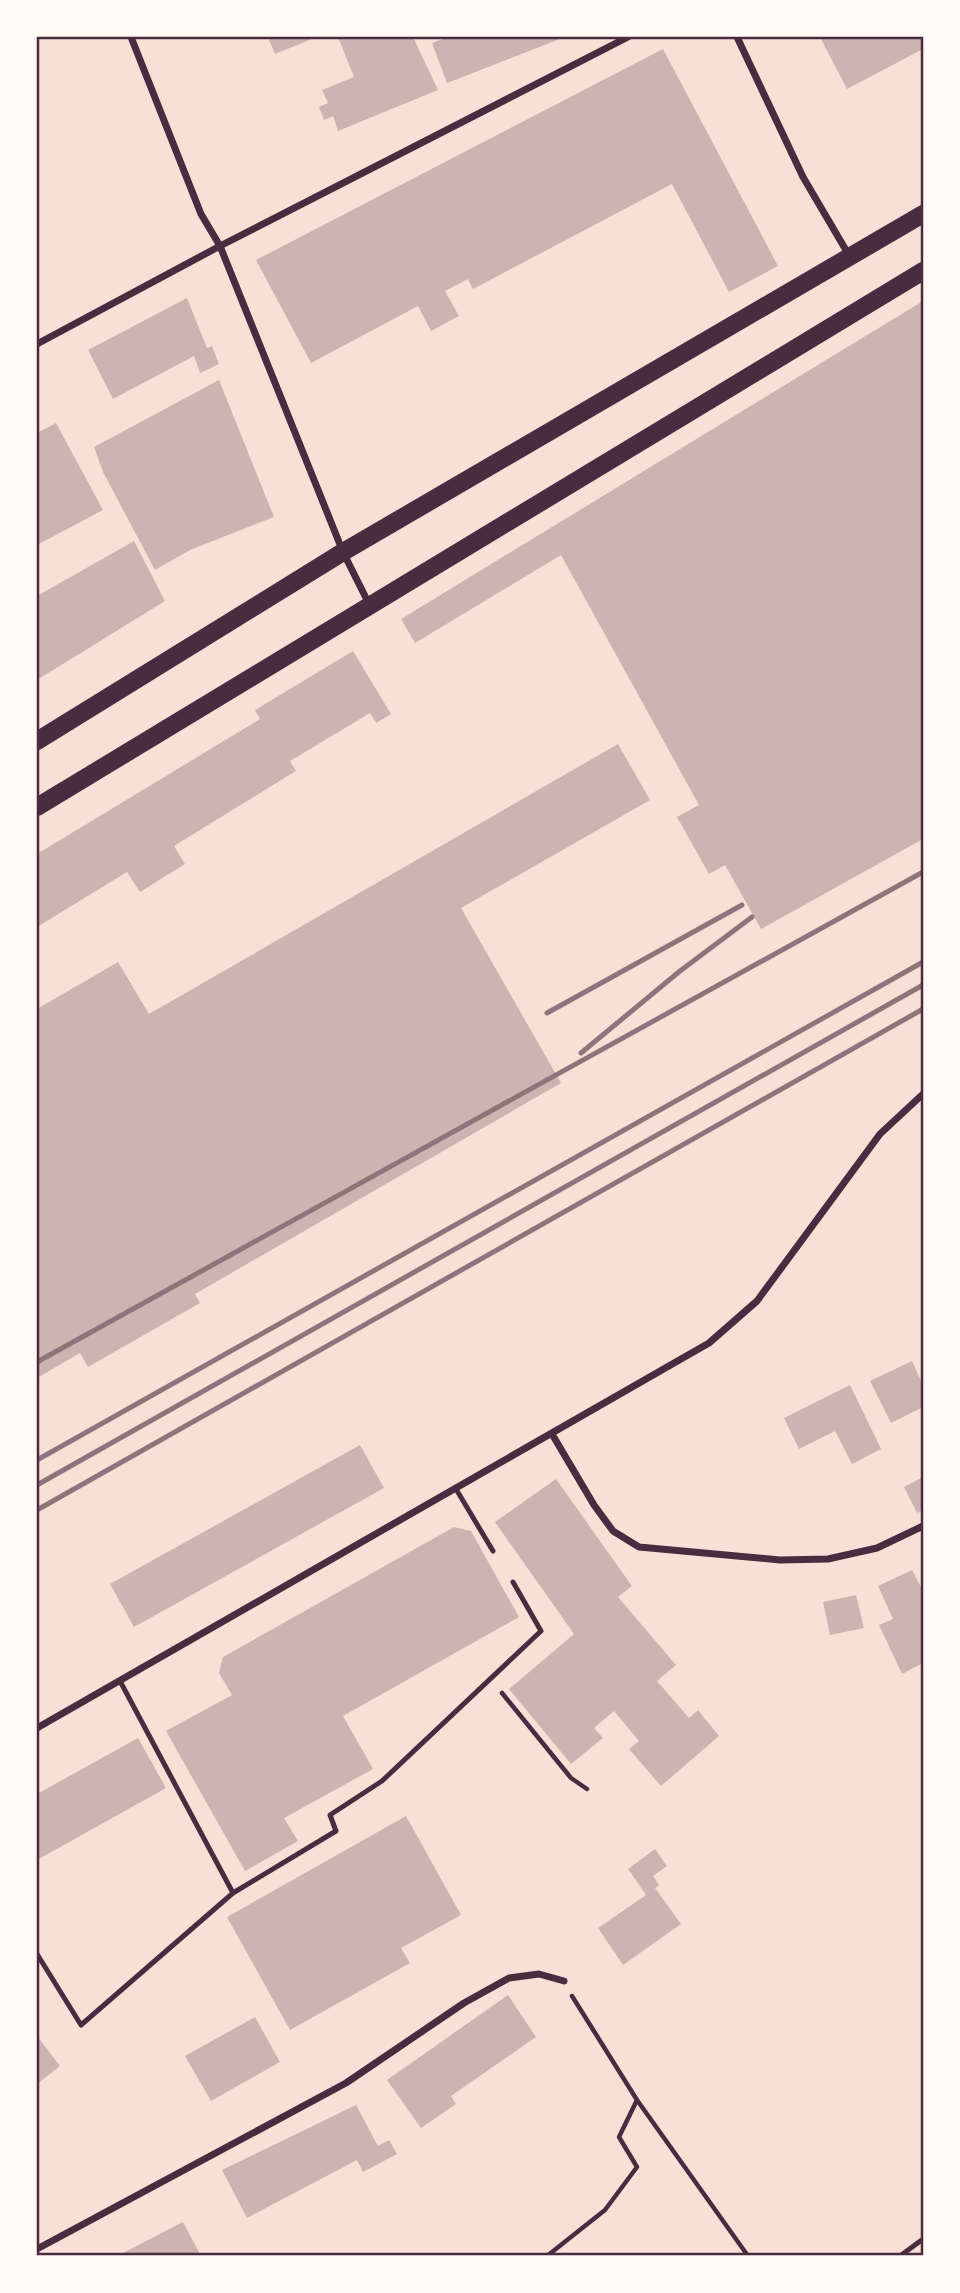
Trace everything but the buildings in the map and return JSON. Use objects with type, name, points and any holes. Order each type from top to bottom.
[{"type":"main road","points":[[37,741],[343,552],[923,214]]},
{"type":"main road","points":[[37,807],[923,271]]},
{"type":"street","points":[[131,37],[201,214],[220,246],[343,552],[369,604]]},
{"type":"street","points":[[37,344],[220,246],[628,37]]},
{"type":"street","points":[[737,37],[803,177],[850,257]]},
{"type":"street","points":[[37,1728],[709,1343],[757,1300],[880,1134],[923,1094]]},
{"type":"street","points":[[552,1434],[594,1505],[614,1531],[639,1547],[780,1560],[828,1559],[877,1548],[923,1525]]},
{"type":"street","points":[[37,2249],[346,2083],[464,2003],[509,1978],[539,1974],[564,1981]]},
{"type":"lane","points":[[456,1489],[493,1551]]},
{"type":"lane","points":[[37,1954],[81,2025],[233,1893],[336,1831],[330,1815],[382,1781],[541,1631],[513,1583]]},
{"type":"lane","points":[[120,1681],[233,1893]]},
{"type":"lane","points":[[900,2256],[923,2239]]},
{"type":"path","points":[[502,1692],[571,1778],[587,1788]]},
{"type":"path","points":[[564,1981],[590,2028],[637,2100],[748,2256]]},
{"type":"path","points":[[547,2256],[605,2210],[637,2168],[619,2137],[637,2100]]},
{"type":"railway","points":[[37,1362],[923,872]]},
{"type":"railway","points":[[547,1013],[742,905]]},
{"type":"railway","points":[[581,1053],[680,971],[752,917]]},
{"type":"railway","points":[[37,1460],[923,962]]},
{"type":"railway","points":[[37,1485],[923,985]]},
{"type":"railway","points":[[37,1510],[923,1009]]}]
